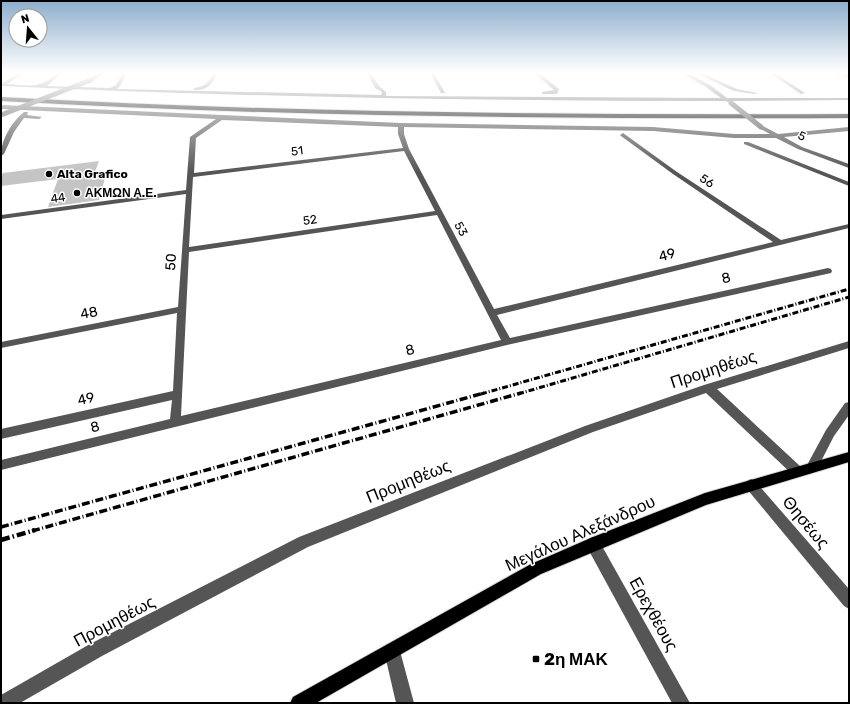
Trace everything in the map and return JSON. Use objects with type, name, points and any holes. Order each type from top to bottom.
[{"type":"highway","points":[[139,106],[335,113],[614,117],[849,116]]},
{"type":"highway","points":[[569,109],[748,109]]},
{"type":"highway","points":[[756,109],[764,109]]},
{"type":"highway","points":[[787,109],[818,109]]},
{"type":"highway","points":[[826,109],[849,109]]},
{"type":"main road","name":"Μεγάλου Αλεξάνδρου","points":[[299,703],[536,569],[593,544],[705,499],[849,457]]},
{"type":"street","points":[[1,115],[25,106]]},
{"type":"street","name":"5","points":[[735,106],[775,136],[800,148],[849,166]]},
{"type":"street","points":[[1,107],[31,110],[607,135]]},
{"type":"street","points":[[1,154],[10,134],[22,116],[31,110]]},
{"type":"street","points":[[22,116],[46,117]]},
{"type":"street","name":"50","points":[[175,423],[193,136],[221,118]]},
{"type":"street","points":[[125,120],[401,127],[630,128],[705,134],[775,136],[849,129]]},
{"type":"street","name":"53","points":[[401,127],[406,149],[438,213],[507,342]]},
{"type":"street","points":[[615,135],[623,135],[630,128]]},
{"type":"street","points":[[832,131],[844,136]]},
{"type":"street","points":[[2,136],[10,134]]},
{"type":"street","points":[[705,134],[708,140],[746,143],[766,141],[775,136]]},
{"type":"street","name":"56","points":[[623,135],[675,173],[780,243]]},
{"type":"street","points":[[746,143],[849,184]]},
{"type":"street","name":"51","points":[[190,175],[406,149]]},
{"type":"street","name":"44","points":[[1,217],[189,192]]},
{"type":"street","name":"52","points":[[185,250],[438,213]]},
{"type":"street","name":"49","points":[[492,313],[849,226]]},
{"type":"street","name":"8","points":[[1,465],[507,342],[828,271]]},
{"type":"street","name":"48","points":[[1,345],[182,309]]},
{"type":"street","name":"Προμηθέως","points":[[3,703],[96,650],[304,542],[589,428],[708,388],[849,344]]},
{"type":"street","points":[[708,388],[797,472]]},
{"type":"street","name":"49","points":[[1,434],[178,394]]},
{"type":"street","points":[[812,467],[830,433],[849,406]]},
{"type":"street","name":"Θησέως","points":[[751,485],[849,601]]},
{"type":"street","name":"Ερεχθέους","points":[[593,544],[681,703]]},
{"type":"street","points":[[392,651],[405,703]]},
{"type":"building","points":[[99,161],[92,180],[105,178],[99,200],[48,207],[58,179],[1,186],[1,177],[3,173]]},
{"type":"railway","points":[[481,394],[849,289]]},
{"type":"railway","points":[[518,394],[849,297]]},
{"type":"railway","points":[[1,527],[484,393]]},
{"type":"railway","points":[[32,531],[521,393]]},
{"type":"railway","points":[[1,540],[35,530]]},
{"type":"place","name":"Alta Grafico","points":[[49,174]]},
{"type":"place","name":"ΑΚΜΩΝ Α.Ε.","points":[[77,193]]},
{"type":"place","name":"2η ΜΑΚ","points":[[536,659]]}]
